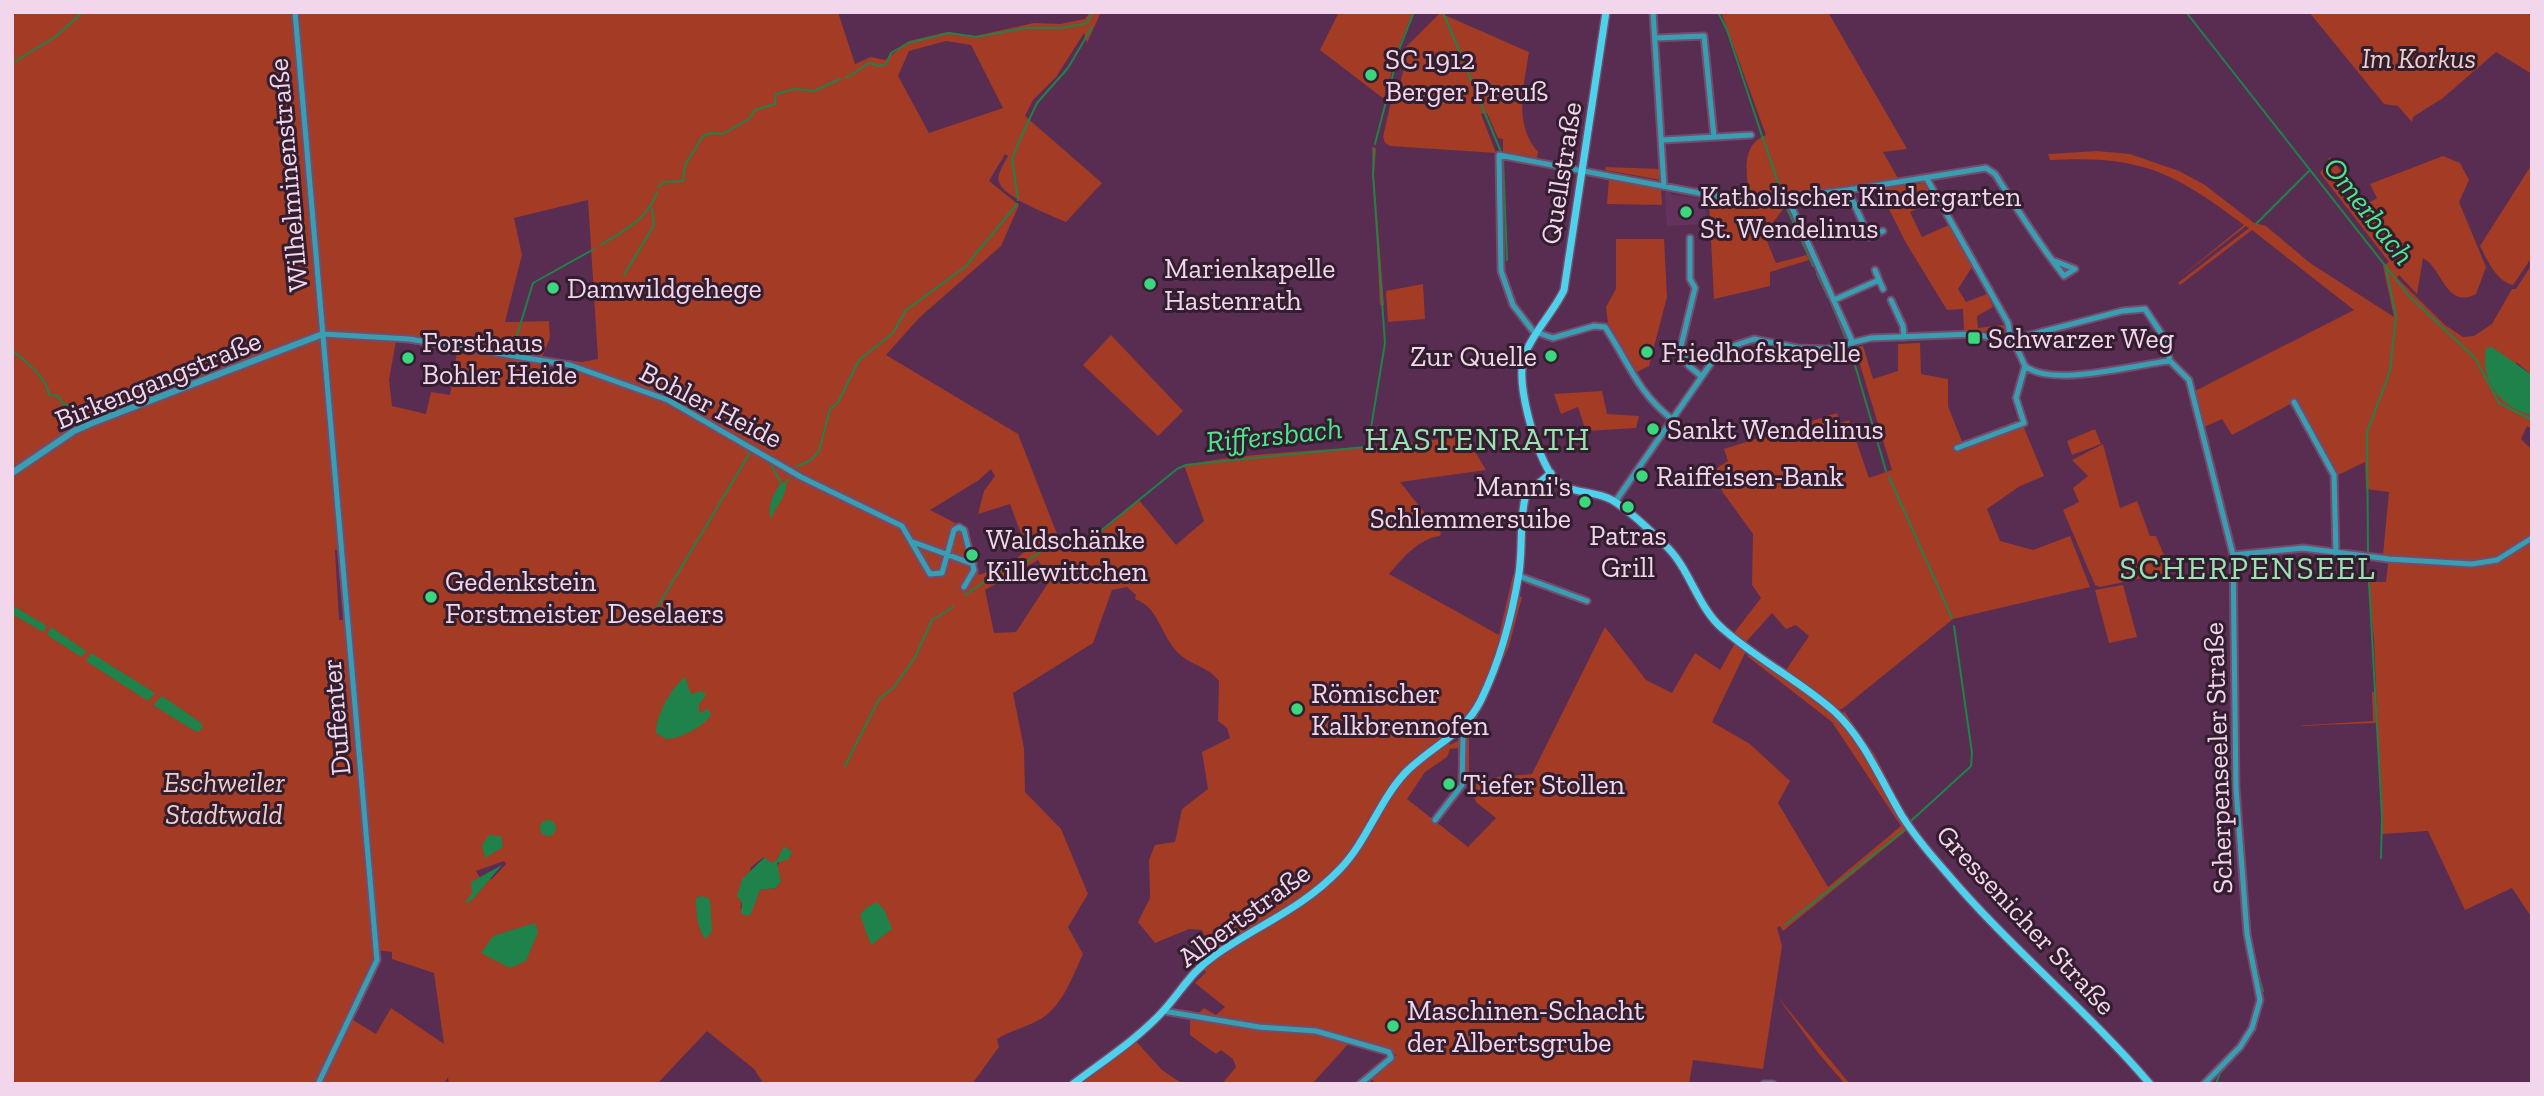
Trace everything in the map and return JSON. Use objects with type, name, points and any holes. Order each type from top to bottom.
[{"type":"main road","name":"Quellstraße","points":[[1551,473],[1531,426],[1521,370],[1524,356],[1564,290],[1606,12]]},
{"type":"main road","name":"Gressenicher Straße","points":[[1551,473],[1567,489],[1615,502],[1668,547],[1721,628],[1789,675],[1837,714],[1869,757],[1903,818],[1945,871],[2024,958],[2069,999],[2150,1084]]},
{"type":"main road","name":"Albertstraße","points":[[1073,1084],[1163,1011],[1191,975],[1214,956],[1297,907],[1343,867],[1406,772],[1459,732],[1481,700],[1497,661],[1519,576],[1526,494],[1551,473]]},
{"type":"street","name":"Wilhelminenstraße","points":[[295,12],[323,334]]},
{"type":"street","points":[[1653,12],[1664,186]]},
{"type":"street","points":[[1655,38],[1704,36],[1714,137]]},
{"type":"street","points":[[1662,140],[1751,135]]},
{"type":"street","points":[[1673,420],[1638,387],[1630,367],[1605,327],[1594,326],[1553,338],[1528,327],[1513,305],[1501,271],[1499,155],[1747,202],[1788,199],[1986,168],[1996,174],[2052,261]]},
{"type":"street","points":[[1927,178],[2008,323],[2011,341],[2025,366],[2040,374],[2085,374],[2170,361]]},
{"type":"street","points":[[1848,190],[1866,238],[1882,231]]},
{"type":"street","points":[[1788,199],[1853,342]]},
{"type":"street","points":[[1690,238],[1690,279],[1695,288],[1681,346],[1688,365],[1701,376]]},
{"type":"street","points":[[1875,270],[1883,289]]},
{"type":"street","points":[[1834,300],[1879,280]]},
{"type":"street","points":[[1891,300],[1903,326],[1904,337]]},
{"type":"street","name":"Scherpenseeler Straße","points":[[2022,337],[2122,311],[2145,309],[2162,336],[2170,361],[2189,380],[2233,555],[2236,788],[2247,934],[2260,1000],[2252,1028],[2240,1047],[2204,1084]]},
{"type":"street","name":"Birkengangstraße","points":[[12,472],[74,431],[92,423],[323,334]]},
{"type":"street","name":"Bohler Heide","points":[[323,334],[409,340],[570,365],[599,374],[668,400],[801,477],[902,526],[913,542]]},
{"type":"street","name":"Duffenter","points":[[318,1084],[377,960],[323,334]]},
{"type":"street","points":[[1615,502],[1701,376],[1722,351],[1754,340],[1798,348],[1826,349],[1871,338],[1974,334],[2011,341]]},
{"type":"street","points":[[1957,448],[2024,423],[2016,398],[2025,366]]},
{"type":"street","points":[[2294,402],[2334,475],[2336,553]]},
{"type":"street","points":[[913,542],[930,574],[938,575],[942,573],[952,534],[959,527],[964,530],[973,564],[972,576],[964,587]]},
{"type":"street","points":[[2233,555],[2296,548],[2449,565],[2489,562],[2532,538]]},
{"type":"street","points":[[913,542],[973,564]]},
{"type":"street","points":[[1519,576],[1587,601]]},
{"type":"street","points":[[1435,820],[1462,785],[1463,737],[1459,732]]},
{"type":"street","name":"Albertstraße","points":[[1163,1011],[1336,1035],[1389,1052],[1391,1058],[1360,1084]]},
{"type":"street","points":[[1764,1084],[1773,1084]]},
{"type":"shaded area","name":"Katholischer Kindergarten St. Wendelinus","points":[[1669,190],[1671,195],[1705,199],[1706,224],[1667,226],[1665,193]]},
{"type":"shaded area","points":[[2492,347],[2532,375],[2531,415],[2510,406],[2489,382],[2486,348]]},
{"type":"shaded area","points":[[781,483],[786,483],[785,493],[771,519],[772,500]]},
{"type":"shaded area","points":[[12,605],[47,626],[43,632],[12,614]]},
{"type":"shaded area","points":[[51,627],[86,651],[84,655],[80,656],[47,635]]},
{"type":"shaded area","points":[[91,653],[155,693],[148,701],[86,661]]},
{"type":"shaded area","points":[[685,677],[691,694],[702,691],[706,695],[699,704],[699,713],[708,709],[711,715],[691,731],[666,739],[656,733],[658,719],[670,694]]},
{"type":"shaded area","points":[[162,696],[200,722],[203,727],[199,732],[153,705]]},
{"type":"shaded area","points":[[548,820],[554,822],[554,834],[548,836],[542,834],[540,828],[542,822]]},
{"type":"shaded area","points":[[489,835],[501,836],[503,847],[485,858],[482,845]]},
{"type":"shaded area","points":[[784,846],[792,852],[789,859],[777,863],[781,881],[776,888],[760,890],[750,916],[741,914],[742,903],[737,896],[742,879],[765,857],[771,863],[777,860]]},
{"type":"shaded area","points":[[502,865],[472,900],[464,904],[472,893],[471,882]]},
{"type":"shaded area","points":[[702,896],[710,899],[712,931],[706,939],[699,926],[697,914],[696,898]]},
{"type":"shaded area","points":[[877,902],[885,911],[892,929],[871,945],[860,915]]},
{"type":"shaded area","points":[[535,923],[538,932],[526,961],[510,968],[481,953],[493,936]]},
{"type":"green space","name":"Eschweiler Stadtwald","points":[[12,12],[838,12],[855,64],[871,57],[885,60],[909,41],[947,32],[975,36],[1034,23],[1060,24],[1085,19],[1090,12],[1101,12],[1087,43],[1084,33],[1056,77],[1033,100],[1025,116],[1102,183],[1066,222],[1029,205],[1003,188],[998,179],[1008,156],[1005,154],[989,181],[1019,205],[1001,246],[919,318],[886,355],[1018,434],[1059,539],[1064,543],[1076,542],[1092,548],[1093,539],[1139,500],[1176,545],[1204,521],[1184,465],[1254,455],[1395,444],[1465,435],[1486,470],[1400,482],[1441,533],[1412,550],[1389,574],[1499,635],[1513,575],[1515,576],[1500,641],[1484,685],[1473,705],[1445,737],[1450,745],[1461,739],[1462,759],[1459,748],[1450,749],[1447,757],[1425,772],[1407,799],[1468,847],[1496,818],[1476,802],[1469,785],[1498,777],[1532,774],[1605,627],[1646,680],[1672,693],[1695,653],[1720,670],[1735,643],[1746,651],[1712,722],[1750,744],[1790,781],[1778,803],[1828,887],[1901,826],[1832,722],[1747,656],[1752,653],[1835,717],[1852,737],[1907,830],[1783,931],[1780,926],[1777,928],[1782,946],[1763,1069],[1693,1060],[1689,1084],[1375,1084],[1370,1076],[1397,1055],[1350,1042],[1312,1084],[1222,1084],[1236,1067],[1233,1059],[1221,1050],[1216,1054],[1190,1035],[1190,1021],[1204,1008],[1216,1015],[1225,1007],[1195,983],[1206,972],[1204,970],[1224,954],[1220,949],[1212,953],[1202,930],[1189,929],[1155,943],[1138,922],[1150,898],[1149,860],[1155,845],[1175,842],[1182,809],[1208,789],[1202,752],[1230,738],[1227,728],[1218,721],[1219,681],[1176,650],[1156,617],[1144,603],[1135,599],[1136,595],[1127,587],[1112,590],[1093,643],[1013,693],[1024,748],[1025,792],[1061,829],[1088,894],[1068,927],[1083,954],[1060,1001],[1046,1016],[997,1039],[999,1047],[972,1084],[764,1084],[754,1069],[707,1031],[657,1084],[449,1084],[448,1077],[444,1084],[321,1084],[353,1020],[376,1034],[391,1008],[444,1044],[434,973],[392,959],[392,952],[374,950],[372,967],[316,1084],[12,1084]],"holes":[[[946,41],[971,45],[1003,108],[929,133],[898,76],[909,51]],[[588,200],[598,359],[582,362],[542,357],[550,338],[549,321],[505,322],[522,255],[514,218]],[[396,341],[457,352],[450,395],[431,392],[426,414],[392,406],[389,380]],[[546,362],[570,366],[569,374],[545,371]],[[991,469],[995,476],[984,491],[978,514],[1010,504],[1027,550],[1012,562],[979,575],[965,528],[930,510],[979,480]],[[335,550],[343,550],[349,620],[339,620]],[[1038,560],[1050,580],[1016,632],[994,633],[985,590]],[[764,857],[771,863],[780,861],[776,868],[781,881],[776,888],[760,890],[753,904],[740,909],[751,867]],[[504,861],[506,864],[492,879],[482,881],[476,871]]]},
{"type":"green space","name":"SC 1912 Berger Preuß","points":[[1339,12],[1413,12],[1399,47],[1384,99],[1320,50]]},
{"type":"green space","points":[[1721,12],[1828,12],[1907,149],[1883,152],[1899,180],[1749,197],[1749,153],[1752,146],[1766,135]]},
{"type":"green space","name":"Im Korkus","points":[[2309,12],[2532,12],[2532,74],[2496,52],[2443,98],[2413,117],[2412,122],[2398,106],[2384,104]]},
{"type":"green space","points":[[1440,13],[1529,52],[1522,104],[1525,129],[1538,152],[1537,158],[1503,152],[1503,139],[1498,138],[1487,113],[1481,114],[1496,153],[1390,146],[1385,143],[1383,137],[1393,93],[1399,87],[1404,68],[1404,49]]},
{"type":"green space","points":[[1372,147],[1376,148],[1374,175],[1384,305],[1380,305]]},
{"type":"green space","points":[[2097,151],[2130,154],[2179,171],[2205,185],[2254,223],[2266,226],[2310,263],[2394,317],[2383,266],[2389,262],[2320,173],[2330,157],[2367,204],[2377,198],[2370,184],[2443,156],[2460,163],[2469,180],[2459,202],[2486,267],[2476,294],[2458,297],[2451,293],[2430,263],[2423,258],[2417,294],[2399,275],[2397,278],[2445,325],[2463,337],[2474,336],[2492,324],[2512,289],[2516,289],[2532,264],[2532,375],[2516,362],[2531,414],[2532,395],[2532,429],[2527,426],[2521,439],[2532,450],[2532,918],[2512,888],[2465,910],[2428,831],[2382,834],[2374,640],[2368,582],[2386,582],[2389,556],[2383,555],[2389,492],[2366,489],[2365,462],[2336,476],[2296,401],[2232,435],[2222,419],[2204,427],[2195,391],[2354,310],[2252,230],[2180,285],[2178,283],[2249,228],[2246,226],[2177,280],[2244,225],[2196,191],[2154,170],[2108,160],[2050,160],[2048,154]]},
{"type":"green space","points":[[2532,164],[2532,257],[2513,285],[2497,275],[2480,246]]},
{"type":"green space","points":[[1606,167],[1660,169],[1661,180],[1605,170]]},
{"type":"green space","points":[[1609,178],[1661,189],[1662,205],[1607,204]]},
{"type":"green space","points":[[1924,183],[1936,201],[1910,212],[1922,237],[1949,225],[1972,267],[1958,289],[1966,302],[1987,294],[1993,307],[1977,316],[1978,328],[2004,325],[2005,335],[1988,331],[1964,331],[1963,309],[1947,310],[1906,243],[1879,189]]},
{"type":"green space","points":[[1709,202],[1787,204],[1764,234],[1776,263],[1807,255],[1809,260],[1770,272],[1770,286],[1714,299]]},
{"type":"green space","points":[[1616,239],[1664,239],[1667,297],[1649,366],[1637,372],[1608,323],[1606,307],[1616,289]]},
{"type":"green space","points":[[1423,284],[1425,319],[1388,322],[1386,291]]},
{"type":"green space","points":[[1111,335],[1183,411],[1158,436],[1083,365]]},
{"type":"green space","points":[[1920,343],[1921,374],[1948,379],[1948,406],[1964,447],[2018,427],[2024,428],[2044,476],[2020,486],[1987,509],[2000,541],[2033,550],[2070,536],[2090,587],[1953,619],[1842,709],[1837,709],[1786,670],[1809,636],[1796,625],[1786,629],[1772,613],[1746,642],[1734,633],[1761,598],[1752,585],[1753,534],[1709,473],[1728,461],[1724,449],[1837,413],[1840,423],[1849,420],[1869,478],[1892,470],[1855,348],[1863,346],[1873,379],[1898,371],[1898,344]]},
{"type":"green space","points":[[1602,391],[1607,414],[1639,416],[1636,428],[1586,431],[1578,407],[1561,414],[1554,394]]},
{"type":"green space","points":[[2095,429],[2101,444],[2072,455],[2067,441]]},
{"type":"green space","points":[[2103,444],[2120,508],[2137,501],[2150,536],[2156,536],[2171,572],[2100,587],[2095,585],[2063,510],[2079,502],[2073,488],[2088,476],[2072,460]]},
{"type":"green space","points":[[2123,585],[2137,637],[2109,643],[2095,590]]},
{"type":"green space","points":[[1519,596],[1522,597],[1509,646],[1469,735],[1469,781],[1465,775],[1464,735],[1484,701],[1507,645]]},
{"type":"green space","points":[[2372,692],[2375,692],[2376,723],[2292,726],[2373,721]]},
{"type":"green space","points":[[1844,711],[1875,755],[1908,820],[1871,756],[1842,716]]},
{"type":"green space","points":[[1777,996],[1850,1084],[1845,1084],[1819,1054]]},
{"type":"green space","points":[[1135,1040],[1162,1070],[1183,1084],[1079,1084]]},
{"type":"waterway","points":[[12,63],[55,37],[83,12]]},
{"type":"waterway","points":[[846,78],[869,63],[880,66],[886,64],[891,53],[908,43],[949,33],[976,37],[1026,28],[1062,28],[1087,23],[1093,12]]},
{"type":"waterway","name":"Riffersbach","points":[[1375,144],[1400,47],[1414,12]]},
{"type":"waterway","points":[[1443,12],[1501,152]]},
{"type":"waterway","points":[[1718,12],[1727,30],[1764,142]]},
{"type":"waterway","name":"Omerbach","points":[[2186,12],[2409,296],[2475,358],[2499,403],[2532,420]]},
{"type":"waterway","points":[[1018,200],[1012,159],[1020,139],[1037,103],[1068,68],[1092,27]]},
{"type":"waterway","points":[[658,187],[665,182],[683,181],[685,165],[703,136],[723,134],[749,119],[755,110],[775,104],[776,94],[794,89],[814,91],[840,79]]},
{"type":"waterway","points":[[1765,144],[1781,192]]},
{"type":"waterway","name":"Riffersbach","points":[[1369,440],[1385,343],[1373,175],[1374,149]]},
{"type":"waterway","points":[[1503,158],[1507,260]]},
{"type":"waterway","points":[[2256,224],[2310,170]]},
{"type":"waterway","points":[[601,245],[641,217],[648,210],[657,192]]},
{"type":"waterway","points":[[1784,202],[1813,266]]},
{"type":"waterway","points":[[797,466],[810,461],[819,451],[830,409],[838,402],[859,360],[893,333],[906,310],[965,267],[1017,204]]},
{"type":"waterway","points":[[624,275],[654,225],[652,208]]},
{"type":"waterway","points":[[513,348],[533,283],[594,249]]},
{"type":"waterway","points":[[2368,553],[2367,432],[2390,371],[2396,316],[2386,269]]},
{"type":"waterway","points":[[1817,274],[1828,297]]},
{"type":"waterway","points":[[1832,305],[1846,339]]},
{"type":"waterway","points":[[1850,348],[1886,471]]},
{"type":"waterway","points":[[12,350],[40,376],[49,395],[58,396],[62,403],[75,408],[75,411]]},
{"type":"waterway","points":[[75,416],[77,423]]},
{"type":"waterway","name":"Riffersbach","points":[[1087,542],[1177,469],[1186,465],[1365,447]]},
{"type":"waterway","points":[[649,621],[751,451]]},
{"type":"waterway","points":[[765,459],[771,464],[781,483]]},
{"type":"waterway","points":[[1889,477],[1952,618]]},
{"type":"waterway","points":[[786,483],[789,479]]},
{"type":"waterway","points":[[965,595],[1003,569],[1022,565],[1044,549],[1074,542]]},
{"type":"waterway","points":[[2369,582],[2382,817],[2381,858]]},
{"type":"waterway","points":[[845,766],[879,699],[894,687],[914,659],[932,620],[953,607]]},
{"type":"waterway","points":[[1911,821],[1971,766],[1972,753],[1954,626]]},
{"type":"waterway","points":[[1785,925],[1906,829]]},
{"type":"waterway","points":[[2255,962],[2263,991]]},
{"type":"waterway","points":[[2245,1044],[2255,1030]]},
{"type":"waterway","points":[[2216,1084],[2220,1073],[2242,1049]]},
{"type":"place","name":"SC 1912 Berger Preuß","points":[[1371,75]]},
{"type":"place","name":"Katholischer Kindergarten St. Wendelinus","points":[[1686,212]]},
{"type":"place","name":"Marienkapelle Hastenrath","points":[[1150,284]]},
{"type":"place","name":"Damwildgehege","points":[[553,288]]},
{"type":"place","name":"Schwarzer Weg","points":[[1974,338]]},
{"type":"place","name":"Friedhofskapelle","points":[[1647,352]]},
{"type":"place","name":"Zur Quelle","points":[[1551,356]]},
{"type":"place","name":"Forsthaus Bohler Heide","points":[[408,358]]},
{"type":"place","name":"Sankt Wendelinus","points":[[1653,429]]},
{"type":"place","name":"Raiffeisen-Bank","points":[[1642,476]]},
{"type":"place","name":"Manni's Schlemmersuibe","points":[[1585,502]]},
{"type":"place","name":"Patras Grill","points":[[1628,507]]},
{"type":"place","name":"Waldschänke Killewittchen","points":[[972,555]]},
{"type":"place","name":"Gedenkstein Forstmeister Deselaers","points":[[431,597]]},
{"type":"place","name":"Römischer Kalkbrennofen","points":[[1297,709]]},
{"type":"place","name":"Tiefer Stollen","points":[[1449,784]]},
{"type":"place","name":"Maschinen-Schacht der Albertsgrube","points":[[1393,1026]]},
{"type":"district","name":"HASTENRATH","points":[[1478,439]]},
{"type":"district","name":"SCHERPENSEEL","points":[[2248,568]]}]
